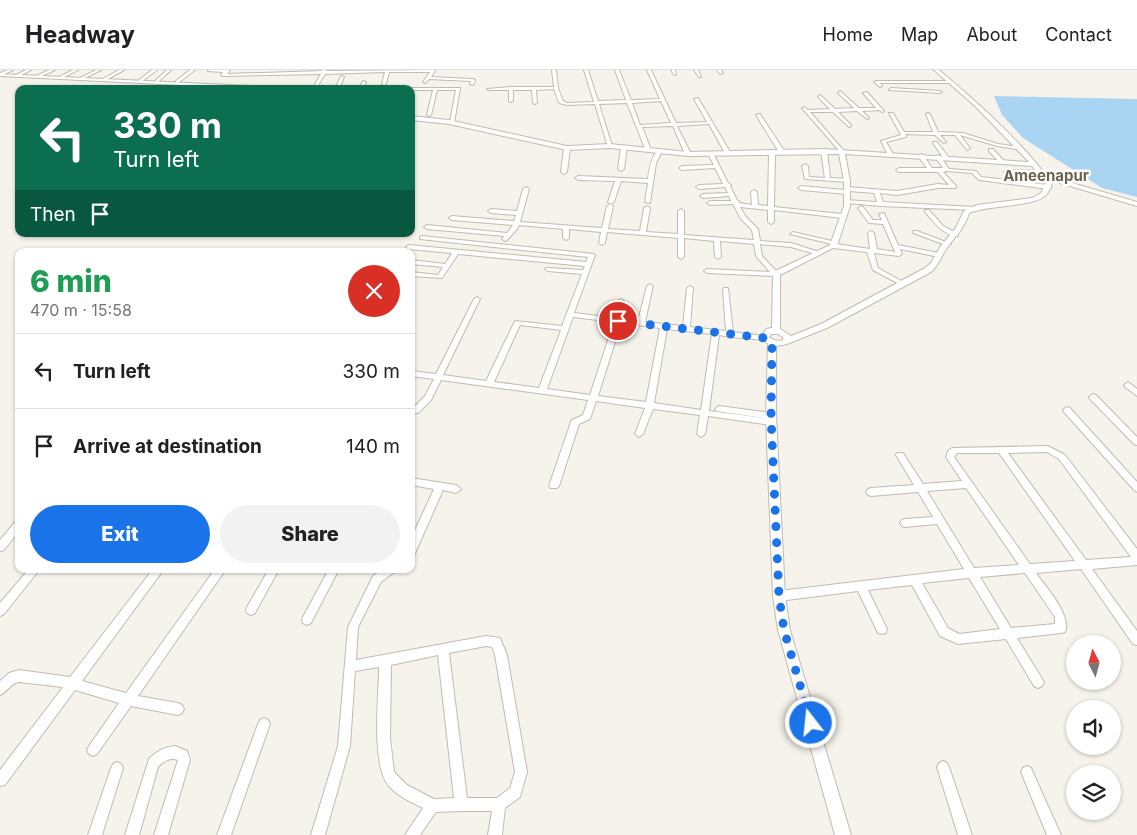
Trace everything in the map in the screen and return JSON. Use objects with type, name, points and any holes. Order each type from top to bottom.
[{"type":"street","points":[[0,75],[11,70]]},
{"type":"street","points":[[16,76],[29,70]]},
{"type":"street","points":[[36,77],[53,70]]},
{"type":"street","points":[[59,78],[76,70]]},
{"type":"street","points":[[80,79],[99,70]]},
{"type":"street","points":[[104,80],[122,70]]},
{"type":"street","points":[[140,81],[156,70]]},
{"type":"street","points":[[157,81],[169,70]]},
{"type":"street","points":[[177,82],[193,70]]},
{"type":"street","points":[[227,70],[223,75],[293,72],[433,71],[421,87]]},
{"type":"street","points":[[210,71],[227,70]]},
{"type":"street","points":[[256,75],[260,70]]},
{"type":"street","points":[[554,70],[556,88],[564,104],[664,100]]},
{"type":"street","points":[[586,70],[610,146]]},
{"type":"street","points":[[617,70],[648,150]]},
{"type":"street","points":[[649,70],[688,154]]},
{"type":"street","points":[[696,70],[700,76]]},
{"type":"street","points":[[936,70],[977,105],[1032,162],[1043,175],[1049,187]]},
{"type":"street","points":[[942,70],[1001,122],[1028,150],[1032,162]]},
{"type":"street","points":[[384,84],[388,71]]},
{"type":"street","points":[[317,85],[325,72]]},
{"type":"street","points":[[446,86],[454,74]]},
{"type":"street","points":[[0,75],[228,85]]},
{"type":"street","points":[[339,85],[342,78]]},
{"type":"street","points":[[428,78],[474,80],[472,84]]},
{"type":"street","points":[[488,96],[490,82]]},
{"type":"street","points":[[880,86],[876,82],[950,82]]},
{"type":"street","points":[[913,82],[922,97]]},
{"type":"street","points":[[429,115],[435,88]]},
{"type":"street","points":[[511,88],[511,100]]},
{"type":"street","points":[[534,88],[535,103]]},
{"type":"street","points":[[489,89],[556,88]]},
{"type":"street","points":[[415,89],[458,89],[452,122]]},
{"type":"street","points":[[891,89],[940,92]]},
{"type":"street","points":[[840,92],[867,118]]},
{"type":"street","points":[[865,93],[880,109],[889,114],[903,133]]},
{"type":"street","points":[[820,96],[849,126]]},
{"type":"street","points":[[696,99],[727,152]]},
{"type":"street","points":[[707,271],[776,274],[833,245],[847,201],[842,152],[806,109],[880,109]]},
{"type":"street","points":[[928,114],[936,133],[944,142]]},
{"type":"street","points":[[758,116],[782,152]]},
{"type":"street","points":[[415,118],[452,122],[567,148],[610,146],[688,154],[824,151],[1002,162],[1032,162]]},
{"type":"street","points":[[639,126],[710,123]]},
{"type":"street","points":[[903,133],[981,135]]},
{"type":"street","points":[[890,154],[883,141],[904,136],[903,133]]},
{"type":"street","points":[[956,134],[967,148]]},
{"type":"street","points":[[963,134],[997,146],[1016,147]]},
{"type":"street","points":[[935,143],[946,158]]},
{"type":"street","points":[[621,168],[624,147]]},
{"type":"street","points":[[564,172],[567,148]]},
{"type":"street","points":[[991,150],[1002,162]]},
{"type":"street","points":[[643,233],[652,188],[650,181],[652,160],[659,151]]},
{"type":"street","points":[[824,151],[828,180]]},
{"type":"street","points":[[771,222],[772,152]]},
{"type":"street","points":[[711,154],[738,204],[743,218],[755,229],[762,260],[776,274],[776,330]]},
{"type":"street","points":[[921,156],[931,171]]},
{"type":"street","points":[[938,157],[948,170]]},
{"type":"street","points":[[682,168],[718,166]]},
{"type":"street","points":[[806,166],[806,178],[828,180],[847,188]]},
{"type":"street","points":[[899,170],[974,172],[980,178],[1049,187]]},
{"type":"street","points":[[801,188],[847,188],[897,193],[938,186],[954,187],[940,171]]},
{"type":"street","points":[[1006,172],[1043,175],[1137,204]]},
{"type":"street","points":[[578,178],[650,181]]},
{"type":"street","points":[[602,243],[610,204],[618,180]]},
{"type":"street","points":[[699,187],[728,185]]},
{"type":"street","points":[[847,201],[973,208],[1034,200],[1044,194],[1049,187]]},
{"type":"street","points":[[496,257],[501,246],[508,235],[512,233],[517,223],[518,213],[526,189]]},
{"type":"street","points":[[876,191],[881,204]]},
{"type":"street","points":[[754,192],[755,207]]},
{"type":"street","points":[[703,196],[732,194]]},
{"type":"street","points":[[710,203],[738,204],[842,216]]},
{"type":"street","points":[[861,208],[871,222],[886,222]]},
{"type":"street","points":[[570,315],[785,342],[824,326],[903,284],[937,263],[940,255],[964,225],[966,212],[973,208]]},
{"type":"street","points":[[491,211],[518,213]]},
{"type":"street","points":[[681,211],[681,258]]},
{"type":"street","points":[[927,211],[941,227],[956,234]]},
{"type":"street","points":[[793,234],[833,245],[899,254],[882,214]]},
{"type":"street","points":[[452,218],[791,246],[819,253]]},
{"type":"street","points":[[566,227],[566,238]]},
{"type":"street","points":[[427,228],[508,235]]},
{"type":"street","points":[[915,232],[948,244]]},
{"type":"street","points":[[871,233],[875,268],[903,284]]},
{"type":"street","points":[[422,238],[592,255],[542,388]]},
{"type":"street","points":[[717,240],[718,257]]},
{"type":"street","points":[[409,247],[587,268]]},
{"type":"street","points":[[897,247],[940,255]]},
{"type":"street","points":[[415,274],[440,277],[455,252]]},
{"type":"street","points":[[415,262],[447,266]]},
{"type":"street","points":[[548,269],[587,268]]},
{"type":"street","points":[[641,324],[650,286]]},
{"type":"street","points":[[686,330],[690,288]]},
{"type":"street","points":[[726,289],[730,335]]},
{"type":"street","points":[[415,411],[428,398],[477,299]]},
{"type":"street","points":[[554,486],[575,422],[587,417],[595,395],[618,321],[621,301]]},
{"type":"street","points":[[490,381],[518,323],[565,328]]},
{"type":"street","points":[[639,434],[646,421],[664,327]]},
{"type":"street","points":[[773,360],[785,342],[786,334],[776,330],[766,333],[773,360],[771,419],[779,596],[784,630],[843,835]]},
{"type":"street","points":[[701,434],[716,333]]},
{"type":"street","points":[[415,368],[439,374]]},
{"type":"street","points":[[415,373],[439,374],[771,419]]},
{"type":"street","points":[[1128,385],[1137,393]]},
{"type":"street","points":[[1093,397],[1137,442]]},
{"type":"street","points":[[1067,410],[1137,488]]},
{"type":"street","points":[[915,580],[944,632],[958,639],[1060,628],[1060,616],[950,457],[951,453],[955,450],[1002,451],[1048,449],[1062,457],[1137,557]]},
{"type":"street","points":[[1002,451],[1137,640]]},
{"type":"street","points":[[900,455],[1038,682]]},
{"type":"street","points":[[415,482],[456,489]]},
{"type":"street","points":[[871,492],[970,484]]},
{"type":"street","points":[[415,542],[440,486]]},
{"type":"street","points":[[906,523],[939,520]]},
{"type":"street","points":[[0,547],[15,529]]},
{"type":"street","points":[[779,596],[971,573],[1137,561]]},
{"type":"street","points":[[0,611],[32,573]]},
{"type":"street","points":[[0,780],[71,683],[156,573]]},
{"type":"street","points":[[93,750],[218,573]]},
{"type":"street","points":[[251,610],[272,573]]},
{"type":"street","points":[[307,620],[332,573]]},
{"type":"street","points":[[318,835],[344,746],[353,627],[377,580],[385,573]]},
{"type":"street","points":[[861,586],[882,629]]},
{"type":"street","points":[[350,666],[486,640],[496,642],[502,655],[521,772],[515,792],[499,805],[461,804],[432,806],[402,790],[388,775],[385,660]]},
{"type":"street","points":[[443,649],[461,804]]},
{"type":"street","points":[[0,689],[13,677],[19,676],[71,683],[129,700],[178,710]]},
{"type":"street","points":[[224,835],[264,724]]},
{"type":"street","points":[[132,835],[153,763],[164,754],[180,753],[183,755],[184,760],[161,835]]},
{"type":"street","points":[[943,767],[965,835]]},
{"type":"street","points":[[95,835],[117,768]]},
{"type":"street","points":[[1027,772],[1057,835]]},
{"type":"street","points":[[495,835],[499,805]]},
{"type":"street","points":[[412,835],[432,806]]},
{"type":"water","points":[[994,96],[1137,99],[1137,197],[1102,188],[1023,138],[1002,115]]},
{"type":"district","name":"Ameenapur","points":[[1046,175]]},
{"type":"route","points":[[618,321],[765,338],[772,343],[771,416],[779,596],[784,630],[811,723]]}]
